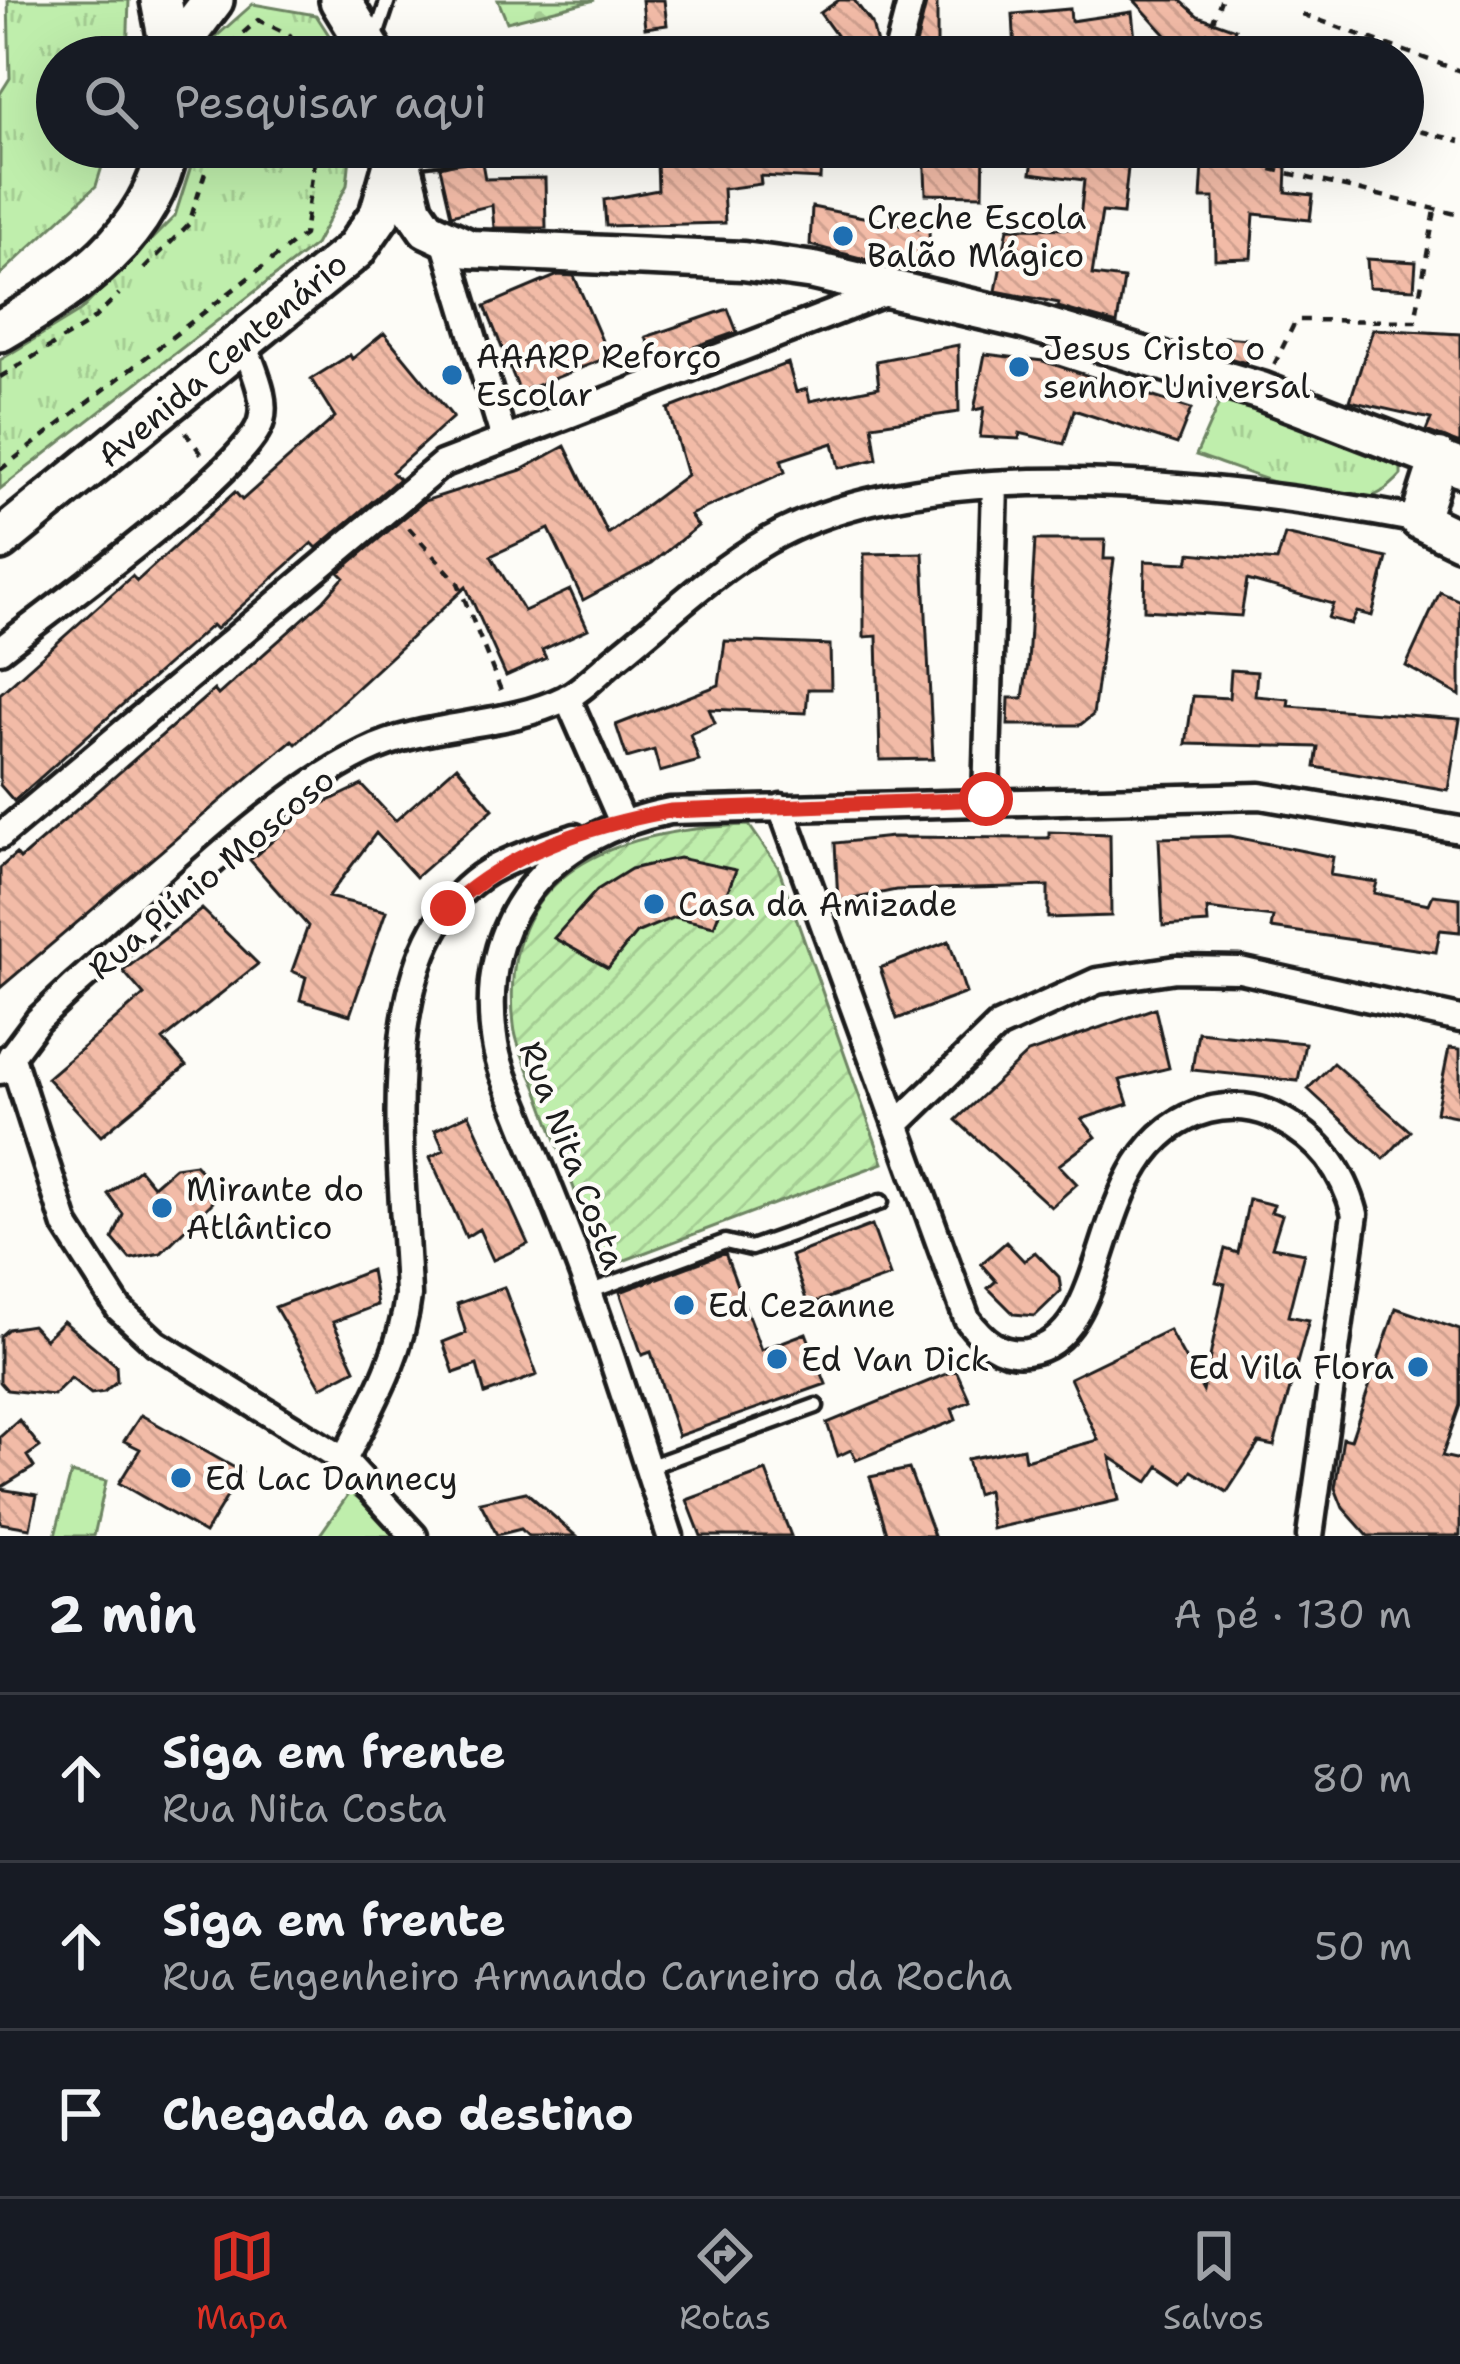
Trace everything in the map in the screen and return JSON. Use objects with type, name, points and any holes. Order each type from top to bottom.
[{"type":"main road","points":[[160,0],[168,36]]},
{"type":"main road","points":[[187,36],[213,0]]},
{"type":"main road","points":[[339,2],[362,36]]},
{"type":"main road","points":[[0,331],[128,238],[160,186],[164,168]]},
{"type":"main road","name":"Avenida Centenário","points":[[0,540],[355,250],[380,214],[395,168]]},
{"type":"street","points":[[902,36],[911,0]]},
{"type":"street","points":[[404,168],[414,210],[444,240],[470,249],[743,261],[1024,320],[1261,391],[1449,463],[1419,520]]},
{"type":"street","points":[[444,240],[504,439]]},
{"type":"street","points":[[0,836],[387,505],[442,464],[894,290]]},
{"type":"street","points":[[0,650],[217,476],[255,437],[263,401],[244,342]]},
{"type":"street","points":[[986,799],[995,485]]},
{"type":"street","name":"Rua Plínio Moscoso","points":[[6,1063],[74,985],[329,771],[412,734],[511,716],[567,697],[725,567],[772,538],[886,495],[937,486],[1187,488],[1419,520],[1460,540]]},
{"type":"street","points":[[344,1460],[392,1366],[404,1329],[408,1296],[401,1058],[404,1004],[422,953],[448,908],[486,873],[621,820],[567,697]]},
{"type":"street","name":"Rua Nita Costa","points":[[670,1536],[589,1292],[495,1047],[491,991],[501,943],[523,893],[562,853],[621,820],[670,811],[986,799],[1260,796],[1460,830]]},
{"type":"street","points":[[781,807],[967,1319],[980,1337],[1020,1354],[1042,1349],[1065,1332],[1079,1311],[1129,1172],[1169,1128],[1229,1105],[1270,1113],[1324,1150],[1345,1178],[1355,1214],[1310,1536]]},
{"type":"street","points":[[898,1123],[998,1026],[1097,981],[1175,969],[1240,970],[1460,1019]]},
{"type":"street","points":[[6,1063],[67,1226],[119,1309],[156,1343],[344,1460],[414,1536]]},
{"type":"lane","points":[[378,36],[388,0]]},
{"type":"lane","points":[[589,1292],[725,1242],[751,1248],[880,1202]]},
{"type":"lane","points":[[648,1468],[816,1406]]},
{"type":"path","points":[[1207,36],[1222,0]]},
{"type":"path","points":[[1303,14],[1364,36]]},
{"type":"path","points":[[240,36],[258,20],[290,36]]},
{"type":"path","points":[[1424,58],[1460,71]]},
{"type":"path","points":[[1424,132],[1460,141]]},
{"type":"path","points":[[0,470],[304,235],[313,168]]},
{"type":"path","points":[[1269,168],[1460,214]]},
{"type":"path","points":[[1261,391],[1296,320],[1415,321],[1436,206]]},
{"type":"path","points":[[166,407],[217,476]]},
{"type":"path","points":[[387,505],[458,584],[511,716]]},
{"type":"green space","points":[[8,0],[129,0],[128,36],[36,36],[36,168],[102,168],[96,186],[0,275],[0,94],[10,78]]},
{"type":"green space","points":[[498,0],[595,0],[507,22]]},
{"type":"green space","points":[[253,4],[316,15],[330,36],[217,36]]},
{"type":"green space","points":[[190,168],[349,168],[347,185],[315,245],[0,489],[0,360],[80,311],[175,216]]},
{"type":"green space","points":[[1224,392],[1401,457],[1401,475],[1373,496],[1342,498],[1300,490],[1196,455]]},
{"type":"green space","points":[[749,825],[778,867],[883,1163],[604,1268],[515,1033],[514,971],[525,928],[546,893],[576,867],[613,848],[701,828]]},
{"type":"green space","points":[[71,1473],[106,1481],[94,1536],[55,1536]]},
{"type":"green space","points":[[350,1492],[407,1533],[405,1536],[319,1536]]},
{"type":"building","points":[[642,0],[664,0],[667,25],[645,28]]},
{"type":"building","points":[[839,0],[854,0],[875,36],[834,36],[820,13]]},
{"type":"building","points":[[927,0],[937,1],[937,36],[918,36]]},
{"type":"building","points":[[1134,0],[1180,0],[1198,16],[1235,29],[1233,36],[1167,36]]},
{"type":"building","points":[[1070,9],[1071,21],[1132,12],[1135,36],[1014,36],[1013,14]]},
{"type":"building","points":[[440,168],[483,168],[485,179],[545,178],[546,228],[494,228],[492,205],[451,215]]},
{"type":"building","points":[[657,168],[821,168],[820,179],[760,176],[761,184],[723,189],[725,223],[606,226],[604,200],[658,190]]},
{"type":"building","points":[[925,168],[984,168],[983,195],[926,194]]},
{"type":"building","points":[[1032,168],[1128,168],[1123,214],[1102,212],[1092,275],[1124,279],[1117,324],[1058,307],[1059,303],[996,291],[1008,228],[1079,229],[1084,180],[1031,173]]},
{"type":"building","points":[[1203,168],[1287,168],[1286,192],[1313,195],[1310,220],[1254,214],[1251,258],[1215,259],[1214,198],[1201,198]]},
{"type":"building","points":[[812,207],[929,230],[930,260],[884,264],[810,245]]},
{"type":"building","points":[[1367,259],[1416,262],[1414,289],[1369,287]]},
{"type":"building","points":[[558,275],[574,276],[609,357],[520,392],[485,306]]},
{"type":"building","points":[[728,309],[737,332],[654,361],[646,337]]},
{"type":"building","points":[[1373,329],[1460,334],[1460,444],[1426,431],[1431,419],[1350,401]]},
{"type":"building","points":[[384,333],[453,417],[392,472],[399,479],[317,548],[312,543],[216,629],[212,625],[14,801],[0,785],[0,694],[132,576],[137,581],[235,492],[242,500],[335,417],[311,379],[350,355],[352,359]]},
{"type":"building","points":[[1224,337],[1248,339],[1246,363],[1222,356]]},
{"type":"building","points":[[958,345],[959,412],[872,425],[877,459],[839,468],[833,443],[781,460],[785,472],[690,515],[698,526],[652,563],[583,600],[549,529],[491,556],[524,611],[570,590],[588,629],[542,650],[546,658],[506,676],[466,587],[296,744],[292,740],[0,988],[0,868],[16,854],[20,859],[214,690],[218,695],[324,600],[344,577],[339,572],[424,501],[521,470],[565,446],[608,534],[687,475],[668,409],[788,363],[796,392],[807,389],[810,401],[879,387],[876,361]]},
{"type":"building","points":[[985,354],[1043,361],[1191,409],[1177,444],[1074,410],[1064,444],[1020,433],[1019,439],[980,437],[984,408],[974,410]]},
{"type":"building","points":[[1285,534],[1387,558],[1372,616],[1357,612],[1351,624],[1328,618],[1333,604],[1247,580],[1241,616],[1144,610],[1145,561],[1188,563],[1190,553],[1277,561]]},
{"type":"building","points":[[1035,540],[1105,540],[1104,559],[1114,559],[1093,715],[1080,725],[1008,725],[1009,698],[1023,698]]},
{"type":"building","points":[[923,553],[933,759],[880,760],[877,636],[864,637],[864,554]]},
{"type":"building","points":[[1440,592],[1460,601],[1460,696],[1406,666]]},
{"type":"building","points":[[725,641],[830,645],[831,689],[808,689],[806,713],[709,709],[715,723],[690,734],[699,761],[660,772],[654,750],[627,758],[616,725],[719,685]]},
{"type":"building","points":[[1231,670],[1257,672],[1255,696],[1289,699],[1288,706],[1460,719],[1448,790],[1315,767],[1318,747],[1186,744],[1193,696],[1229,698]]},
{"type":"building","points":[[457,766],[493,809],[416,877],[376,833],[328,897],[386,911],[350,1015],[300,1000],[306,977],[292,971],[308,926],[250,860],[306,812],[362,785],[395,821]]},
{"type":"building","points":[[1049,832],[1110,834],[1111,916],[1048,918],[1048,886],[896,890],[838,902],[835,843],[892,837],[1049,838]]},
{"type":"building","points":[[1230,836],[1333,857],[1330,875],[1377,882],[1374,893],[1429,904],[1433,895],[1460,898],[1460,932],[1440,930],[1436,952],[1271,928],[1273,917],[1207,909],[1208,923],[1163,926],[1159,838]]},
{"type":"building","name":"Casa da Amizade","points":[[679,858],[736,870],[714,926],[674,917],[636,933],[608,968],[554,938],[597,890],[631,869]]},
{"type":"building","points":[[202,909],[258,964],[163,1040],[186,1066],[101,1136],[47,1078],[144,995],[123,971]]},
{"type":"building","points":[[949,941],[966,993],[897,1019],[880,968]]},
{"type":"building","points":[[1155,1008],[1169,1068],[1120,1080],[1128,1104],[1082,1119],[1096,1137],[1059,1165],[1077,1184],[1051,1207],[956,1120],[1028,1053]]},
{"type":"building","points":[[1198,1032],[1305,1043],[1298,1081],[1192,1070]]},
{"type":"building","points":[[1449,1048],[1460,1049],[1460,1117],[1436,1112]]},
{"type":"building","points":[[1333,1063],[1410,1131],[1384,1159],[1308,1089]]},
{"type":"building","points":[[469,1114],[528,1244],[493,1260],[479,1229],[466,1237],[430,1157],[444,1150],[435,1130]]},
{"type":"building","name":"Mirante do Atlântico","points":[[195,1164],[214,1184],[213,1202],[161,1253],[130,1259],[113,1239],[123,1214],[108,1194],[139,1169],[153,1186],[175,1167]]},
{"type":"building","points":[[1249,1199],[1274,1205],[1271,1212],[1282,1215],[1272,1247],[1304,1253],[1288,1316],[1309,1320],[1274,1446],[1259,1443],[1227,1492],[1192,1471],[1184,1483],[1159,1466],[1148,1482],[1110,1457],[1119,1500],[992,1529],[987,1490],[976,1494],[967,1459],[1023,1448],[1025,1460],[1098,1440],[1070,1378],[1169,1330],[1203,1391],[1225,1284],[1216,1282],[1225,1249],[1238,1253]]},
{"type":"building","points":[[872,1225],[890,1276],[808,1305],[791,1256]]},
{"type":"building","points":[[1006,1242],[1024,1261],[1035,1252],[1059,1277],[1061,1291],[1035,1316],[1014,1314],[988,1288],[996,1281],[981,1264]]},
{"type":"building","points":[[725,1253],[761,1350],[806,1333],[826,1384],[678,1436],[651,1352],[642,1355],[620,1292]]},
{"type":"building","points":[[371,1270],[377,1305],[333,1322],[355,1369],[321,1387],[275,1307]]},
{"type":"building","points":[[504,1287],[537,1375],[485,1394],[477,1365],[454,1373],[443,1342],[466,1333],[457,1304]]},
{"type":"building","points":[[1396,1308],[1460,1330],[1460,1405],[1442,1456],[1460,1460],[1460,1536],[1368,1536],[1343,1508],[1335,1488],[1343,1438],[1351,1440]]},
{"type":"building","points":[[63,1321],[116,1365],[117,1381],[104,1392],[91,1394],[71,1378],[53,1395],[7,1390],[0,1382],[0,1336],[8,1329],[32,1325],[45,1339]]},
{"type":"building","points":[[956,1370],[970,1401],[952,1409],[956,1420],[856,1460],[851,1450],[838,1456],[827,1423]]},
{"type":"building","name":"Ed Lac Dannecy","points":[[141,1415],[242,1472],[205,1533],[119,1483],[140,1449],[124,1441]]},
{"type":"building","points":[[19,1420],[40,1447],[27,1456],[34,1467],[0,1488],[0,1437]]},
{"type":"building","points":[[909,1469],[934,1536],[888,1536],[870,1477]]},
{"type":"building","points":[[766,1471],[791,1536],[701,1536],[687,1500]]},
{"type":"building","points":[[0,1489],[37,1495],[30,1528],[0,1523]]},
{"type":"building","points":[[526,1492],[576,1536],[528,1536],[521,1529],[497,1535],[480,1502]]},
{"type":"place","name":"Creche Escola Balão Mágico","points":[[843,236]]},
{"type":"place","name":"Jesus Cristo o senhor Universal","points":[[1019,367]]},
{"type":"place","name":"AAARP Reforço Escolar","points":[[452,375]]},
{"type":"place","name":"Casa da Amizade","points":[[654,904]]},
{"type":"place","name":"Mirante do Atlântico","points":[[162,1208]]},
{"type":"place","name":"Ed Cezanne","points":[[684,1305]]},
{"type":"place","name":"Ed Van Dick","points":[[777,1359]]},
{"type":"place","name":"Ed Vila Flora","points":[[1418,1367]]},
{"type":"place","name":"Ed Lac Dannecy","points":[[181,1478]]},
{"type":"route","points":[[448,908],[486,873],[621,820],[670,811],[986,799]]}]
